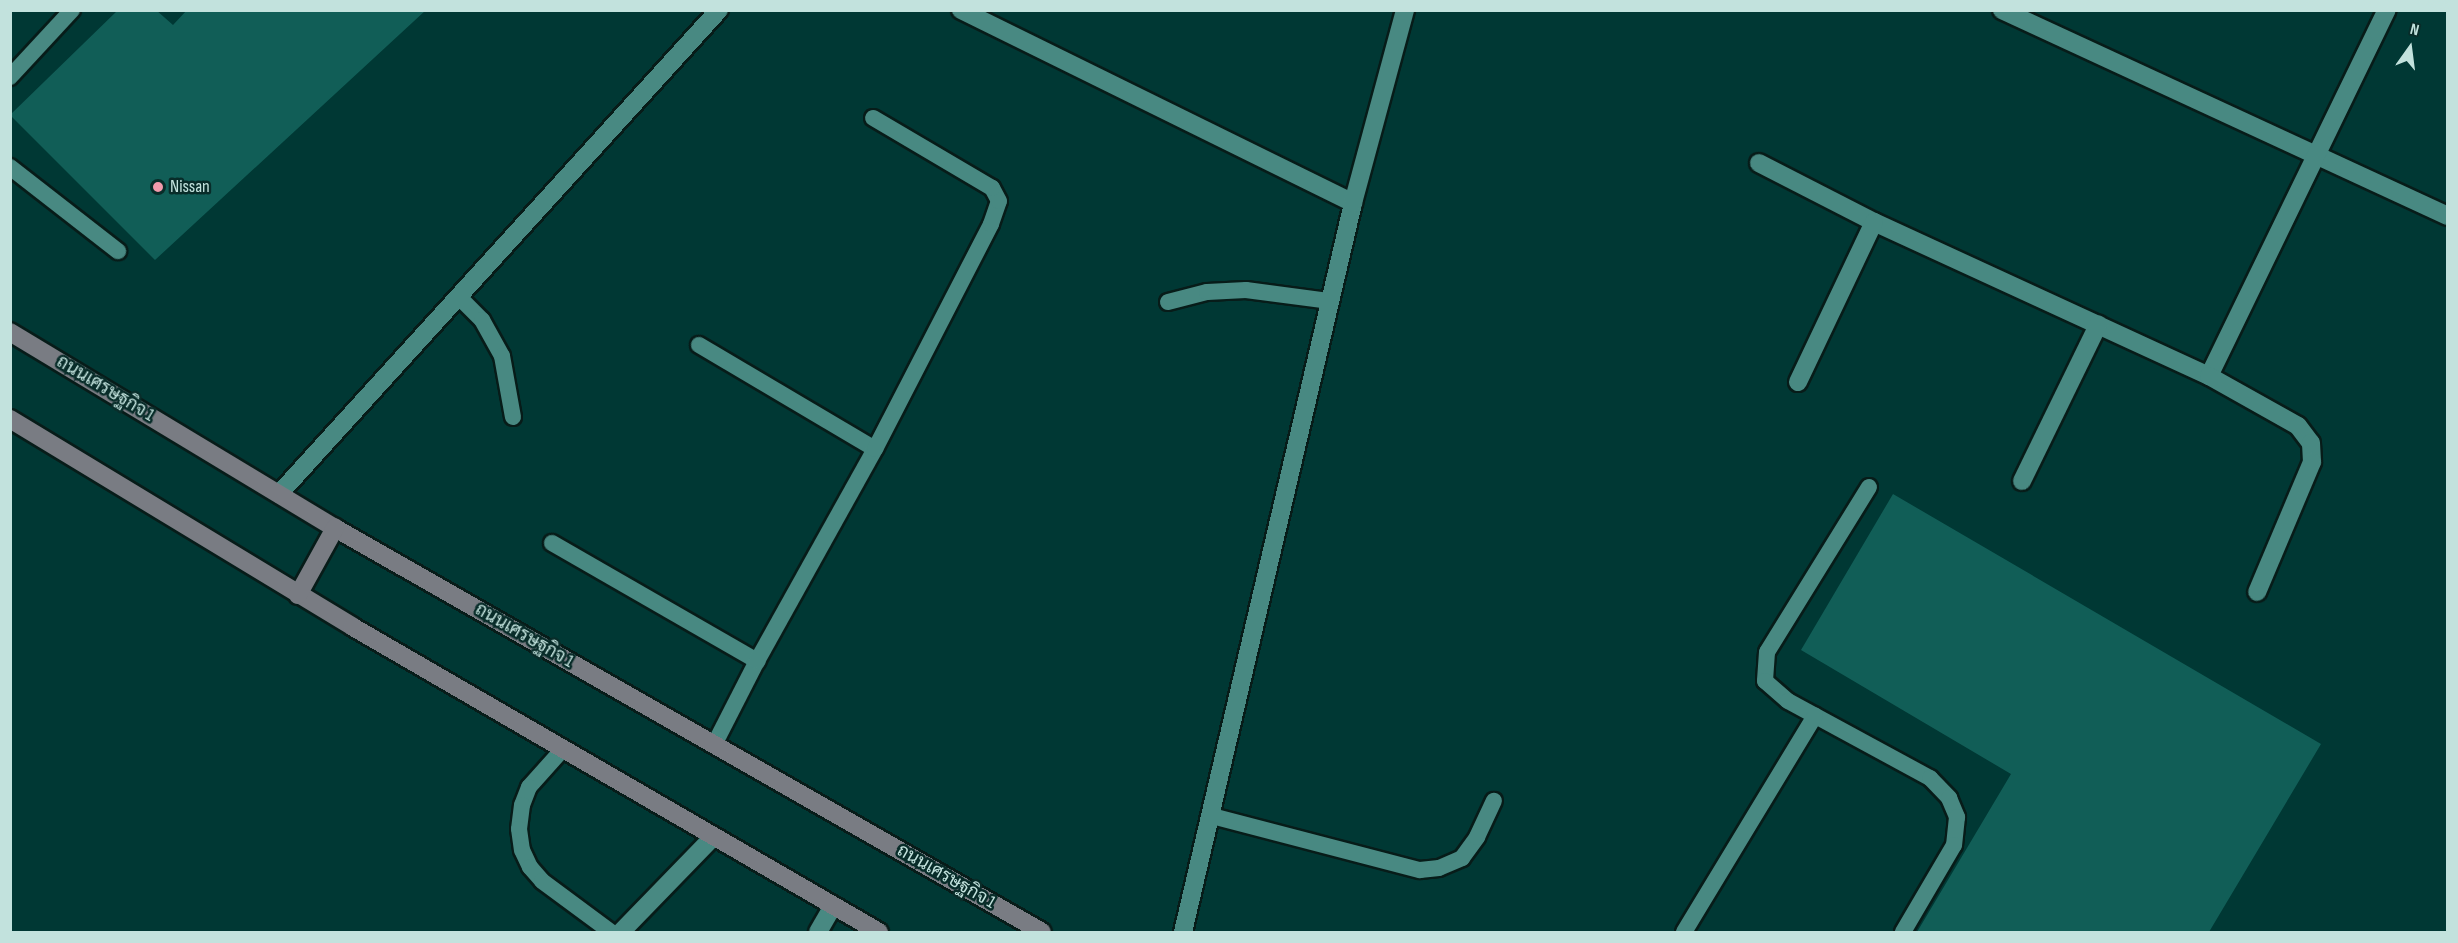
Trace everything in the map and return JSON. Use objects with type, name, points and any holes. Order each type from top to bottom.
[{"type":"main road","name":"ถนนเศรษฐกิจ 1","points":[[10,332],[335,528],[1042,933]]},
{"type":"main road","points":[[10,419],[298,595],[879,933]]},
{"type":"main road","points":[[298,595],[335,528]]},
{"type":"street","points":[[279,494],[719,10]]},
{"type":"street","points":[[961,10],[1353,203]]},
{"type":"street","points":[[1183,933],[1353,203],[1405,10]]},
{"type":"street","points":[[2002,10],[2448,216]]},
{"type":"street","points":[[2210,376],[2387,10]]},
{"type":"street","points":[[1760,163],[1874,222],[2210,376],[2298,426],[2311,443],[2312,462],[2257,592]]},
{"type":"street","points":[[1798,382],[1874,222]]},
{"type":"street","points":[[2022,481],[2098,325]]},
{"type":"street","points":[[621,933],[713,837]]},
{"type":"street","points":[[818,933],[833,906]]},
{"type":"lane","points":[[10,77],[72,10]]},
{"type":"lane","points":[[714,745],[757,661],[875,449],[991,224],[999,201],[992,188],[873,118]]},
{"type":"lane","points":[[10,167],[118,251]]},
{"type":"lane","points":[[1168,302],[1207,292],[1245,290],[1330,301]]},
{"type":"lane","points":[[459,297],[482,320],[495,340],[502,356],[513,417]]},
{"type":"lane","points":[[699,345],[875,449]]},
{"type":"lane","points":[[1869,487],[1767,652],[1765,681],[1788,701],[1929,778],[1949,798],[1957,817],[1953,845],[1903,933]]},
{"type":"lane","points":[[552,543],[757,661]]},
{"type":"lane","points":[[1684,933],[1815,716]]},
{"type":"lane","points":[[563,749],[529,788],[522,805],[519,829],[522,850],[530,867],[542,881],[611,933]]},
{"type":"lane","points":[[1212,816],[1420,870],[1439,868],[1462,858],[1477,837],[1494,801]]},
{"type":"building","name":"Nissan","points":[[118,10],[156,10],[173,25],[187,10],[426,10],[155,260],[10,115]]},
{"type":"building","points":[[1893,494],[2321,744],[2209,932],[1917,932],[2011,774],[1801,650]]},
{"type":"place","name":"Nissan","points":[[158,187]]}]
